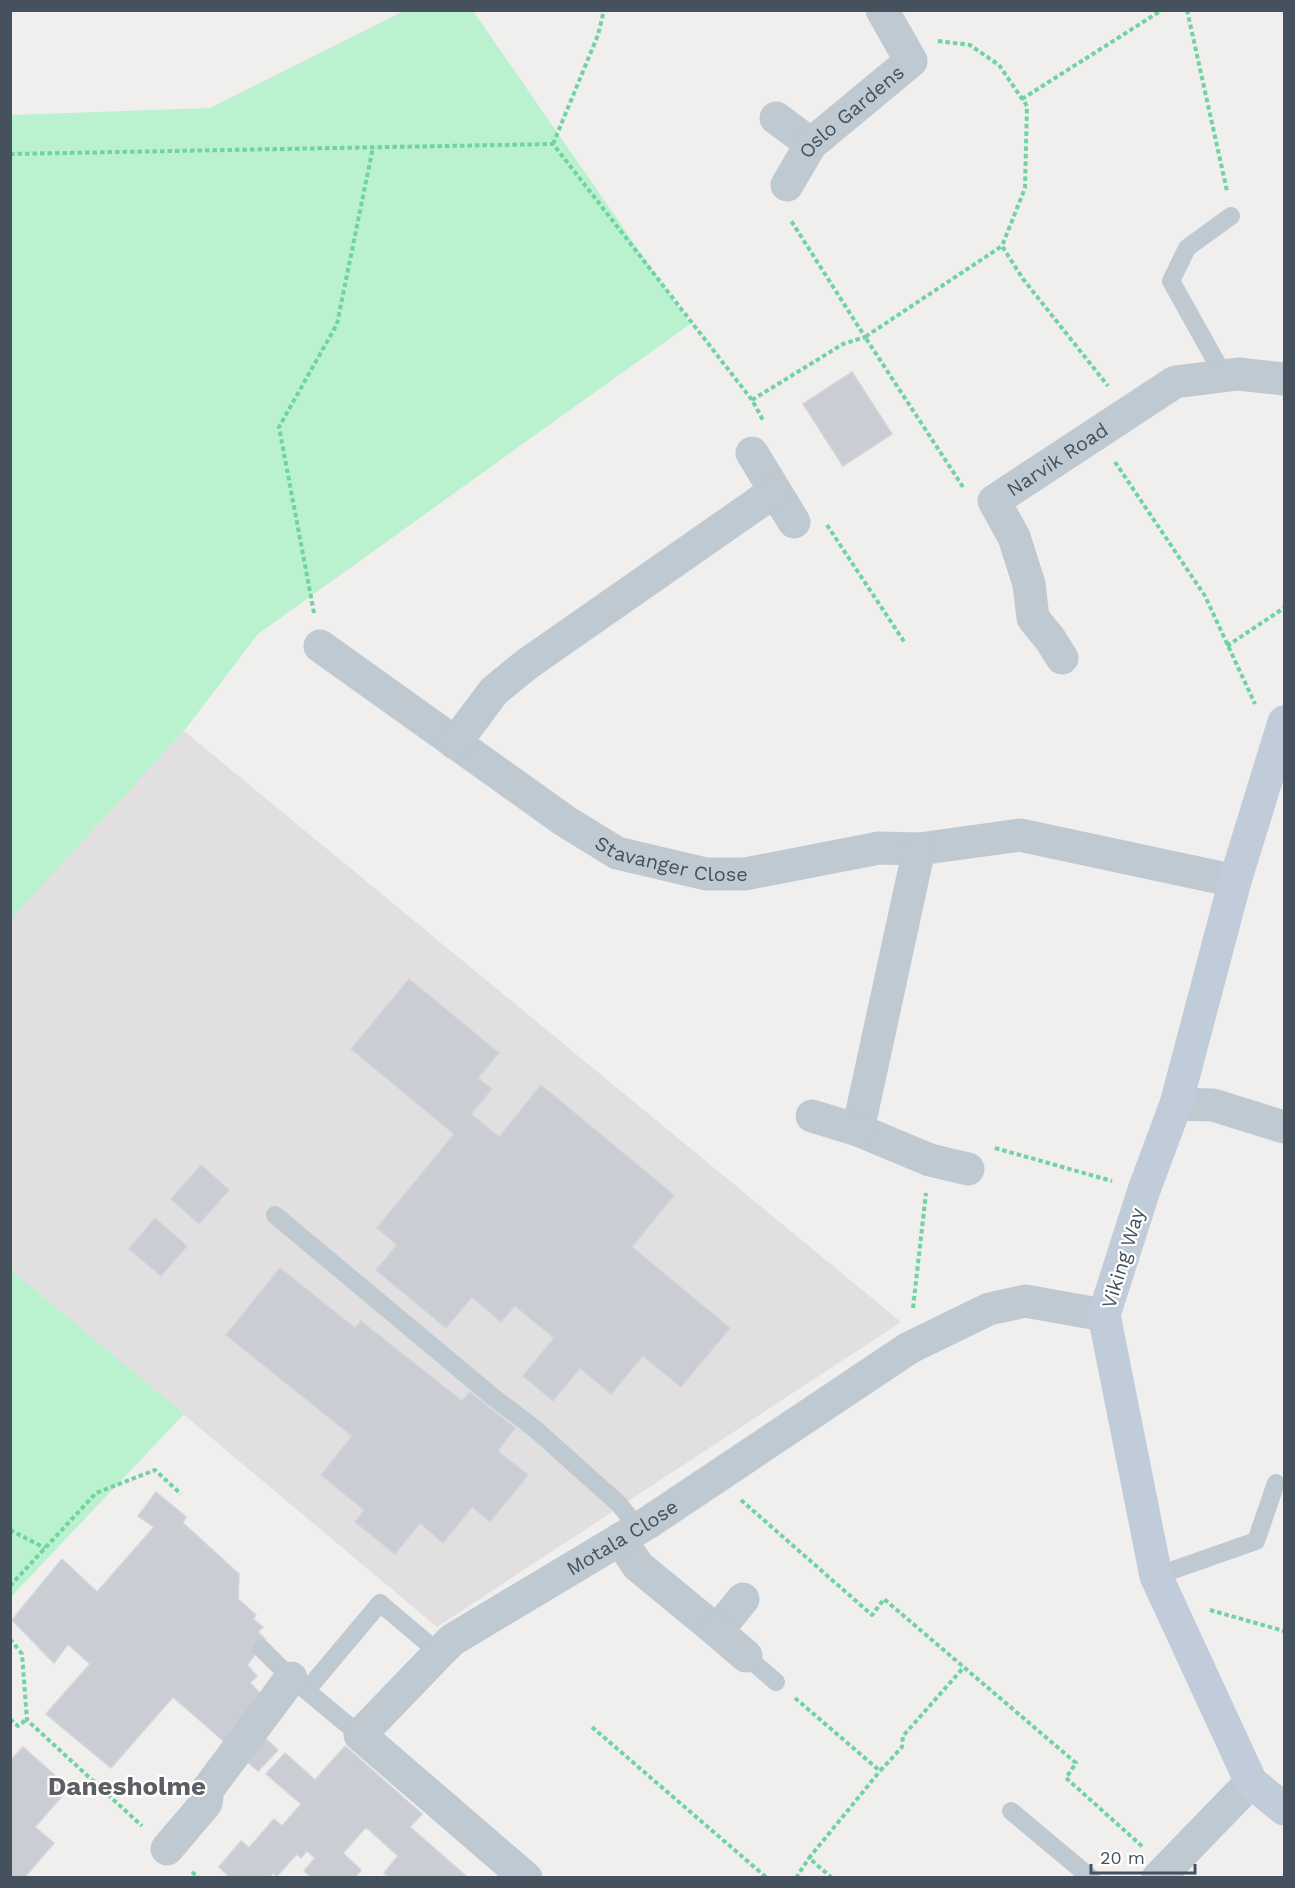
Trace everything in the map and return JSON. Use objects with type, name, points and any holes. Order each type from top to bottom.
[{"type":"street","name":"Oslo Gardens","points":[[788,201],[811,144],[911,61],[889,23]]},
{"type":"street","points":[[776,118],[811,144]]},
{"type":"street","name":"Narvik Road","points":[[1062,658],[1033,618],[1029,584],[1014,537],[994,501],[1175,382],[1238,374],[1284,379]]},
{"type":"street","points":[[752,453],[775,491],[809,521]]},
{"type":"street","points":[[455,743],[495,691],[527,664],[775,491]]},
{"type":"street","name":"Stavanger Close","points":[[320,646],[565,821],[617,853],[706,874],[745,874],[879,848],[919,849],[1020,835],[1235,881]]},
{"type":"street","name":"Viking Way","points":[[1281,732],[1235,881],[1176,1104],[1144,1190],[1104,1315],[1156,1576],[1251,1782],[1284,1809]]},
{"type":"street","points":[[858,1130],[919,849]]},
{"type":"street","points":[[1176,1104],[1213,1105],[1284,1127]]},
{"type":"street","points":[[812,1116],[858,1130],[930,1160],[968,1169]]},
{"type":"street","name":"Motala Close","points":[[360,1735],[452,1640],[629,1534],[909,1348],[989,1309],[1025,1301],[1104,1315]]},
{"type":"street","points":[[629,1534],[638,1566],[746,1656]]},
{"type":"street","points":[[717,1631],[743,1599]]},
{"type":"street","points":[[167,1848],[206,1803],[208,1789],[299,1684]]},
{"type":"street","points":[[360,1735],[526,1878]]},
{"type":"street","points":[[1163,1873],[1251,1782]]},
{"type":"lane","points":[[1224,376],[1171,281],[1187,248],[1231,216]]},
{"type":"lane","points":[[275,1215],[493,1397],[534,1428],[619,1504],[629,1534]]},
{"type":"lane","points":[[1156,1576],[1256,1541],[1276,1483]]},
{"type":"lane","points":[[299,1684],[380,1603],[439,1653]]},
{"type":"lane","points":[[262,1649],[299,1684],[360,1735]]},
{"type":"lane","points":[[746,1656],[776,1682]]},
{"type":"lane","points":[[1011,1811],[1091,1878]]},
{"type":"path","points":[[553,144],[598,35],[604,10]]},
{"type":"path","points":[[1022,99],[1162,10]]},
{"type":"path","points":[[1187,10],[1231,216]]},
{"type":"path","points":[[752,400],[843,344],[865,337],[1002,246],[1025,188],[1027,106],[999,65],[970,45],[889,23]]},
{"type":"path","points":[[10,154],[553,144]]},
{"type":"path","points":[[553,144],[752,400],[764,421]]},
{"type":"path","points":[[320,646],[279,427],[337,324],[373,147]]},
{"type":"path","points":[[788,201],[865,337],[977,508],[994,501]]},
{"type":"path","points":[[1002,246],[1023,279],[1129,412]]},
{"type":"path","points":[[1096,434],[1205,596],[1250,696],[1281,732]]},
{"type":"path","points":[[809,521],[905,643]]},
{"type":"path","points":[[1227,646],[1284,608]]},
{"type":"path","points":[[968,1169],[985,1145],[1144,1190]]},
{"type":"path","points":[[909,1348],[930,1160]]},
{"type":"path","points":[[10,1587],[96,1493],[155,1470],[181,1494]]},
{"type":"path","points":[[715,1477],[872,1615],[884,1599],[1076,1763],[1066,1778],[1163,1873]]},
{"type":"path","points":[[10,1530],[45,1548]]},
{"type":"path","points":[[1176,1620],[1202,1608],[1284,1631]]},
{"type":"path","points":[[10,1639],[22,1654],[27,1720],[199,1878]]},
{"type":"path","points":[[796,1878],[809,1858],[902,1747],[903,1736],[964,1667]]},
{"type":"path","points":[[776,1682],[880,1771]]},
{"type":"path","points":[[10,1719],[18,1726],[27,1720]]},
{"type":"path","points":[[592,1726],[767,1878]]},
{"type":"path","points":[[809,1858],[832,1878]]},
{"type":"shaded area","points":[[184,731],[901,1322],[437,1627],[11,1270],[10,919]]},
{"type":"green space","points":[[404,11],[473,11],[690,324],[258,634],[184,731],[11,919],[11,115],[210,108]]},
{"type":"green space","points":[[11,1270],[184,1414],[11,1597]]},
{"type":"building","points":[[852,372],[892,434],[843,466],[803,404]]},
{"type":"building","points":[[409,979],[499,1053],[478,1078],[492,1089],[471,1114],[499,1137],[541,1085],[674,1195],[632,1247],[730,1328],[681,1387],[643,1356],[611,1394],[580,1368],[553,1401],[523,1376],[554,1338],[515,1306],[501,1322],[472,1297],[446,1328],[376,1270],[397,1245],[377,1228],[454,1134],[351,1049]]},
{"type":"building","points":[[201,1165],[229,1190],[199,1224],[171,1199]]},
{"type":"building","points":[[155,1218],[187,1246],[161,1276],[129,1249]]},
{"type":"building","points":[[280,1268],[355,1328],[361,1321],[462,1401],[470,1392],[515,1428],[498,1451],[528,1475],[490,1522],[472,1507],[443,1543],[420,1523],[395,1554],[355,1522],[364,1510],[321,1475],[352,1436],[226,1335]]},
{"type":"building","points":[[156,1492],[186,1517],[183,1523],[239,1574],[238,1599],[256,1615],[253,1619],[263,1627],[258,1632],[266,1640],[247,1665],[257,1676],[250,1683],[264,1697],[244,1719],[278,1750],[258,1771],[173,1697],[111,1768],[46,1714],[90,1664],[68,1644],[54,1663],[12,1620],[62,1559],[97,1592],[154,1527],[138,1516]]},
{"type":"building","points":[[345,1746],[422,1814],[410,1827],[466,1876],[464,1878],[389,1878],[384,1873],[398,1856],[366,1827],[343,1853],[361,1870],[355,1878],[312,1878],[304,1871],[315,1858],[307,1851],[301,1858],[297,1854],[277,1876],[273,1873],[269,1878],[231,1878],[219,1867],[241,1841],[249,1848],[274,1819],[282,1826],[301,1804],[266,1774],[285,1753],[315,1780]]},
{"type":"building","points":[[23,1747],[69,1788],[35,1827],[54,1843],[24,1878],[10,1878],[10,1761]]},
{"type":"district","name":"Danesholme","points":[[127,1786]]}]
